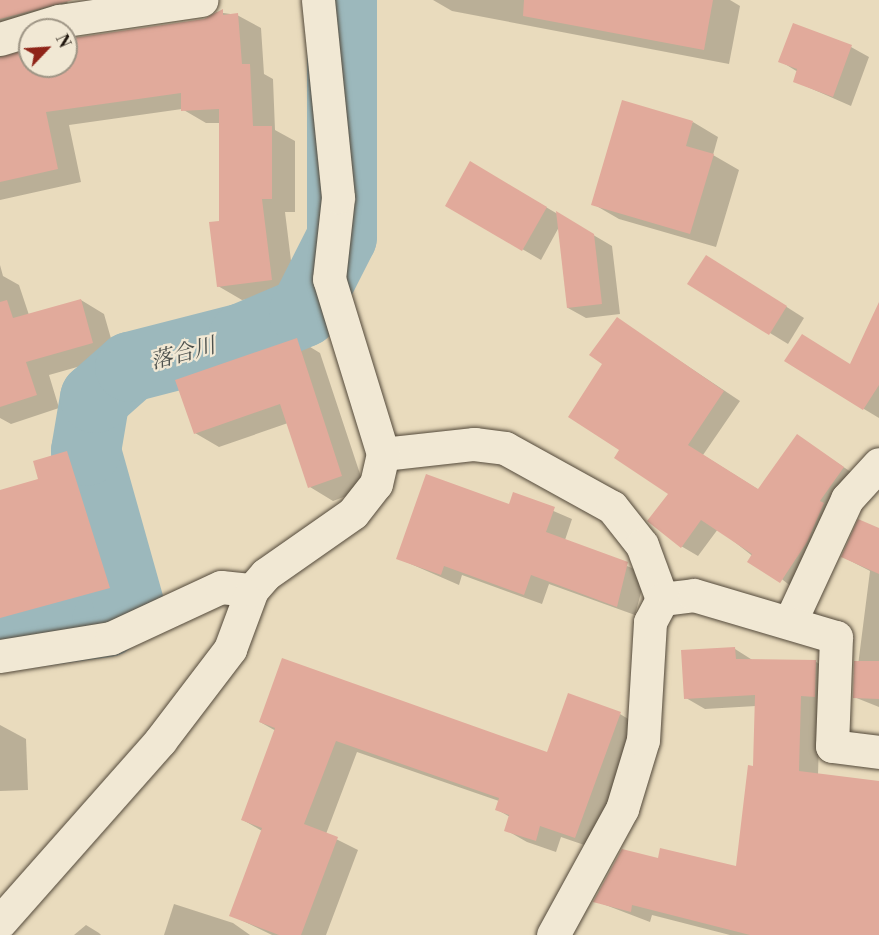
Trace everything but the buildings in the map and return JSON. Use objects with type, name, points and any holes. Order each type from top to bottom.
[{"type":"street","points":[[0,39],[59,21],[201,0]]},
{"type":"street","points":[[0,922],[167,732],[230,649],[252,590],[266,574],[353,513],[376,484],[383,454],[329,279],[338,197],[318,0]]},
{"type":"street","points":[[383,454],[474,444],[505,448],[612,507],[642,545],[662,599],[650,622],[643,740],[622,809],[553,935]]},
{"type":"street","points":[[790,622],[847,499],[879,464]]},
{"type":"street","points":[[0,656],[111,638],[221,587],[252,590]]},
{"type":"street","points":[[662,599],[694,595],[836,637],[832,746],[879,752]]},
{"type":"waterway","name":"落合川","points":[[0,637],[107,622],[129,604],[86,451],[95,398],[130,367],[243,338],[304,312],[342,237],[342,0]]}]
